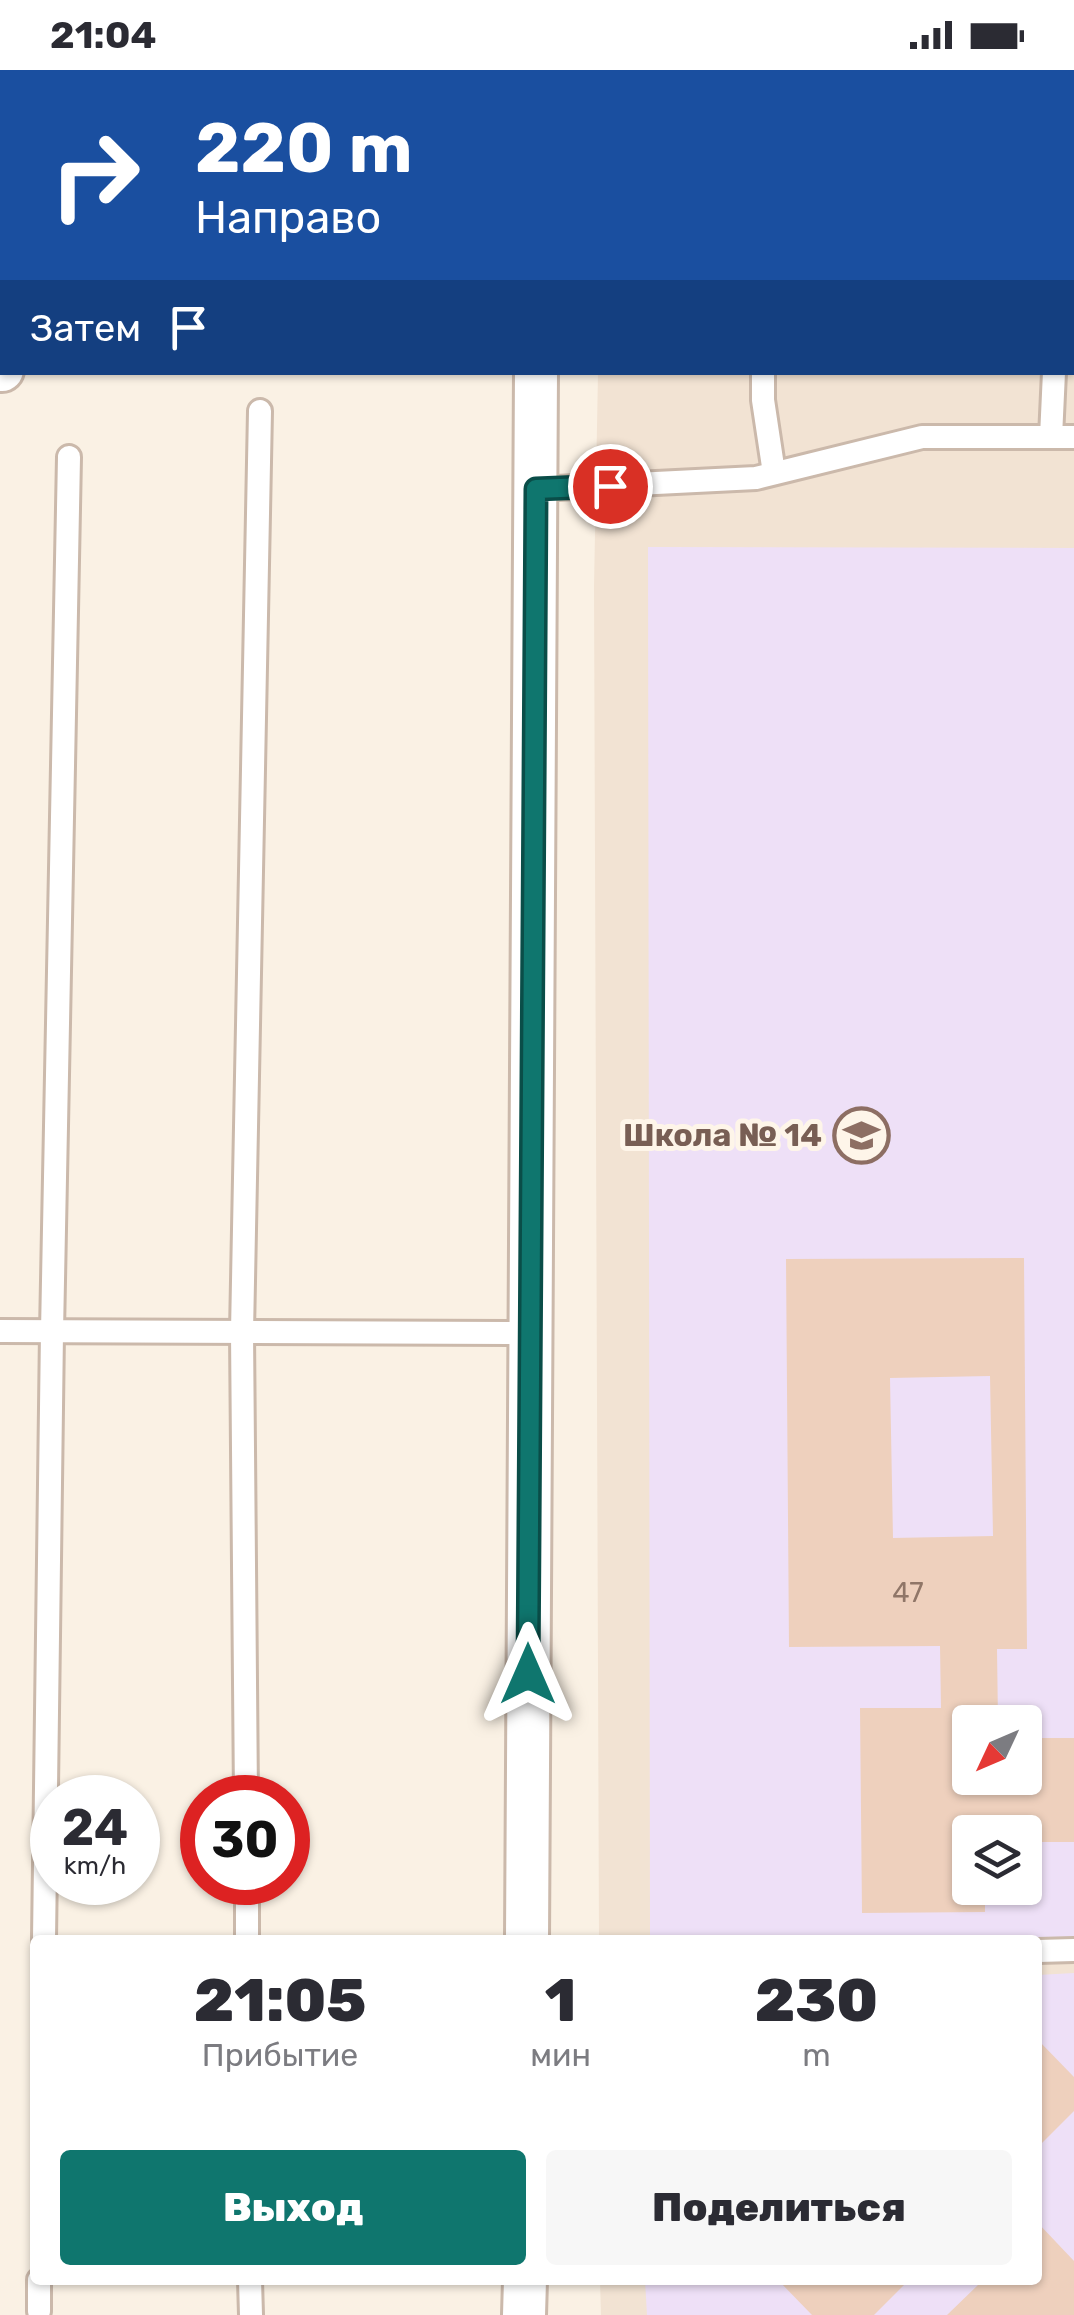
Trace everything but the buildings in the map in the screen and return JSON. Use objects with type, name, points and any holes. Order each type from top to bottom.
[{"type":"street","points":[[527,1935],[536,375]]},
{"type":"street","points":[[524,2285],[524,2315]]},
{"type":"lane","points":[[764,375],[762,400],[774,474]]},
{"type":"lane","points":[[536,489],[756,478],[922,436],[1063,437],[1054,375]]},
{"type":"lane","points":[[246,1775],[242,1332],[260,411]]},
{"type":"lane","points":[[44,1935],[69,457]]},
{"type":"lane","points":[[0,1332],[531,1333]]},
{"type":"lane","points":[[247,1905],[247,1935]]},
{"type":"lane","points":[[1042,1952],[1074,1950]]},
{"type":"lane","points":[[39,2311],[40,2285]]},
{"type":"lane","points":[[250,2285],[250,2315]]},
{"type":"shaded area","name":"Школа № 14","points":[[598,375],[1074,375],[1074,2315],[601,2315],[600,2285],[1042,2285],[1042,1935],[599,1935],[594,587]]},
{"type":"shaded area","name":"Школа № 14","points":[[648,547],[1074,548],[1074,1939],[1042,1939],[1042,1935],[650,1935]]},
{"type":"shaded area","points":[[1074,1973],[1074,2315],[647,2315],[645,2285],[1042,2285],[1042,1975]]},
{"type":"place","name":"Школа № 14","points":[[861,1135]]},
{"type":"route","points":[[528,1674],[536,489],[610,486]]}]
